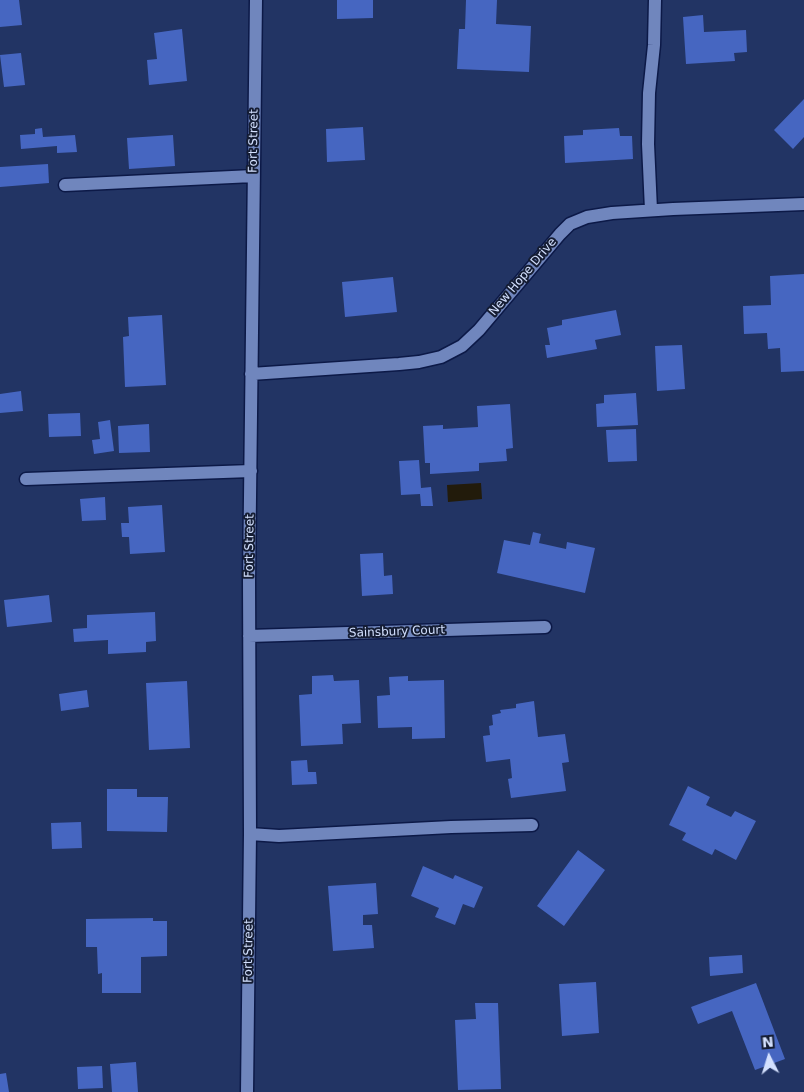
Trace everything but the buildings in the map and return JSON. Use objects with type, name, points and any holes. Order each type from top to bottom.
[{"type":"street","name":"Fort Street","points":[[247,1092],[250,834],[250,471],[256,0]]},
{"type":"street","points":[[651,210],[648,144],[655,0]]},
{"type":"street","points":[[65,186],[253,176]]},
{"type":"street","name":"New Hope Drive","points":[[252,374],[399,364],[441,357],[462,346],[479,330],[560,234],[570,224],[587,217],[651,210],[804,204]]},
{"type":"street","points":[[26,478],[250,471]]},
{"type":"street","name":"Sainsbury Court","points":[[249,636],[545,627]]},
{"type":"street","points":[[250,834],[279,836],[532,824]]},
{"type":"shaded area","points":[[481,483],[482,499],[448,502],[447,485]]}]
